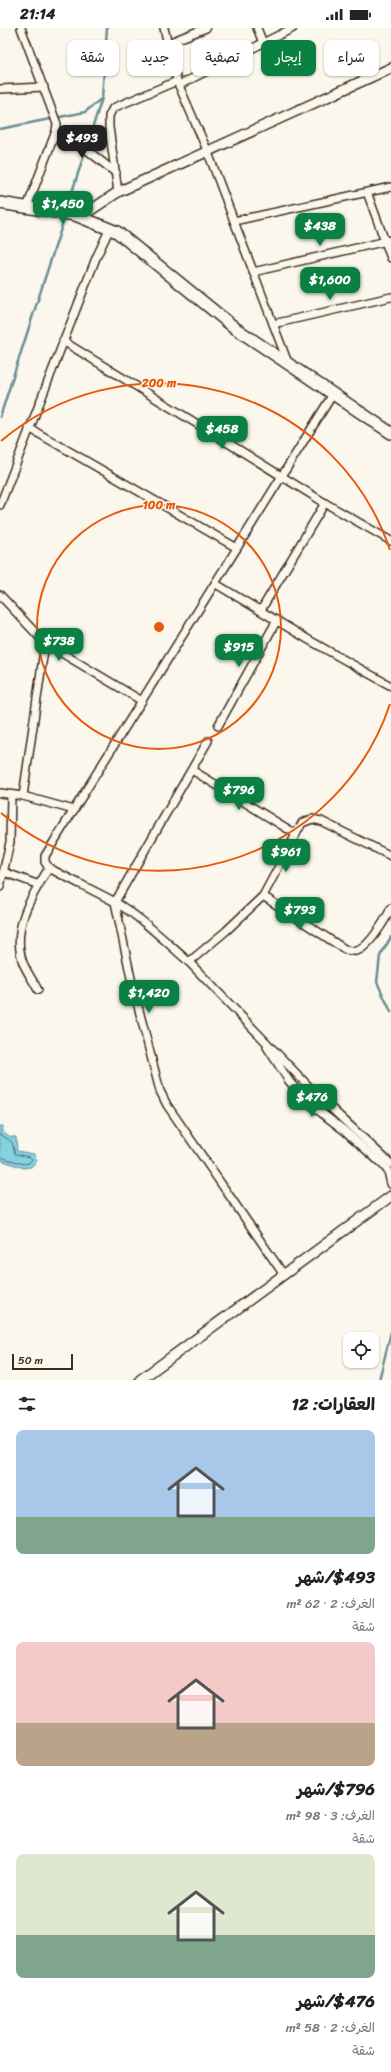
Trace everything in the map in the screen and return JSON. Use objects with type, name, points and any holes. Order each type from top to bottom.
[{"type":"main road","points":[[0,203],[79,216],[117,232],[235,328],[391,432]]},
{"type":"street","points":[[21,28],[53,111],[57,128],[28,207]]},
{"type":"street","points":[[164,28],[167,40]]},
{"type":"street","points":[[176,40],[206,28]]},
{"type":"street","points":[[257,28],[262,40]]},
{"type":"street","points":[[269,40],[293,28]]},
{"type":"street","points":[[118,192],[109,127],[109,116],[112,108],[178,83],[261,44]]},
{"type":"street","points":[[79,216],[118,192],[207,150],[391,68]]},
{"type":"street","points":[[176,76],[207,150],[288,364]]},
{"type":"street","points":[[0,89],[44,87]]},
{"type":"street","points":[[57,128],[67,134],[116,173]]},
{"type":"street","points":[[234,221],[391,187]]},
{"type":"street","points":[[367,192],[388,241],[391,258]]},
{"type":"street","points":[[0,505],[63,341],[96,258],[110,228]]},
{"type":"street","points":[[253,272],[388,241]]},
{"type":"street","points":[[273,324],[391,297]]},
{"type":"street","points":[[63,341],[325,503],[391,542]]},
{"type":"street","points":[[333,394],[216,584],[45,856],[49,868],[115,902],[134,915],[189,962],[317,1095],[391,1164]]},
{"type":"street","points":[[29,428],[237,548]]},
{"type":"street","points":[[261,610],[325,503]]},
{"type":"street","points":[[216,584],[391,686]]},
{"type":"street","points":[[0,595],[45,642],[142,701]]},
{"type":"street","points":[[218,726],[277,620]]},
{"type":"street","points":[[23,796],[45,642]]},
{"type":"street","points":[[208,741],[115,902],[132,983],[160,1091],[167,1105],[284,1275]]},
{"type":"street","points":[[192,770],[296,834]]},
{"type":"street","points":[[0,793],[11,796],[23,796],[74,810]]},
{"type":"street","points":[[0,887],[10,842],[11,796]]},
{"type":"street","points":[[189,962],[263,896],[302,823],[312,819],[321,821],[391,856]]},
{"type":"street","points":[[38,990],[22,960],[20,938],[24,916],[30,899],[49,868]]},
{"type":"street","points":[[4,872],[39,884]]},
{"type":"street","points":[[263,896],[346,950],[355,952],[364,948],[385,921],[391,908]]},
{"type":"street","points":[[260,1036],[297,1092],[306,1101],[345,1131],[383,1165],[388,1171],[391,1184]]},
{"type":"street","points":[[140,1380],[391,1196]]},
{"type":"water","points":[[0,1126],[3,1126],[3,1132],[11,1137],[16,1137],[17,1151],[34,1154],[37,1161],[31,1167],[24,1168],[0,1160]]},
{"type":"waterway","points":[[66,211],[102,98],[107,28]]},
{"type":"waterway","points":[[0,129],[85,112],[101,99]]},
{"type":"waterway","points":[[0,417],[65,216]]},
{"type":"waterway","points":[[391,937],[380,956],[377,982],[391,1012]]},
{"type":"waterway","points":[[379,1380],[391,1332]]}]
